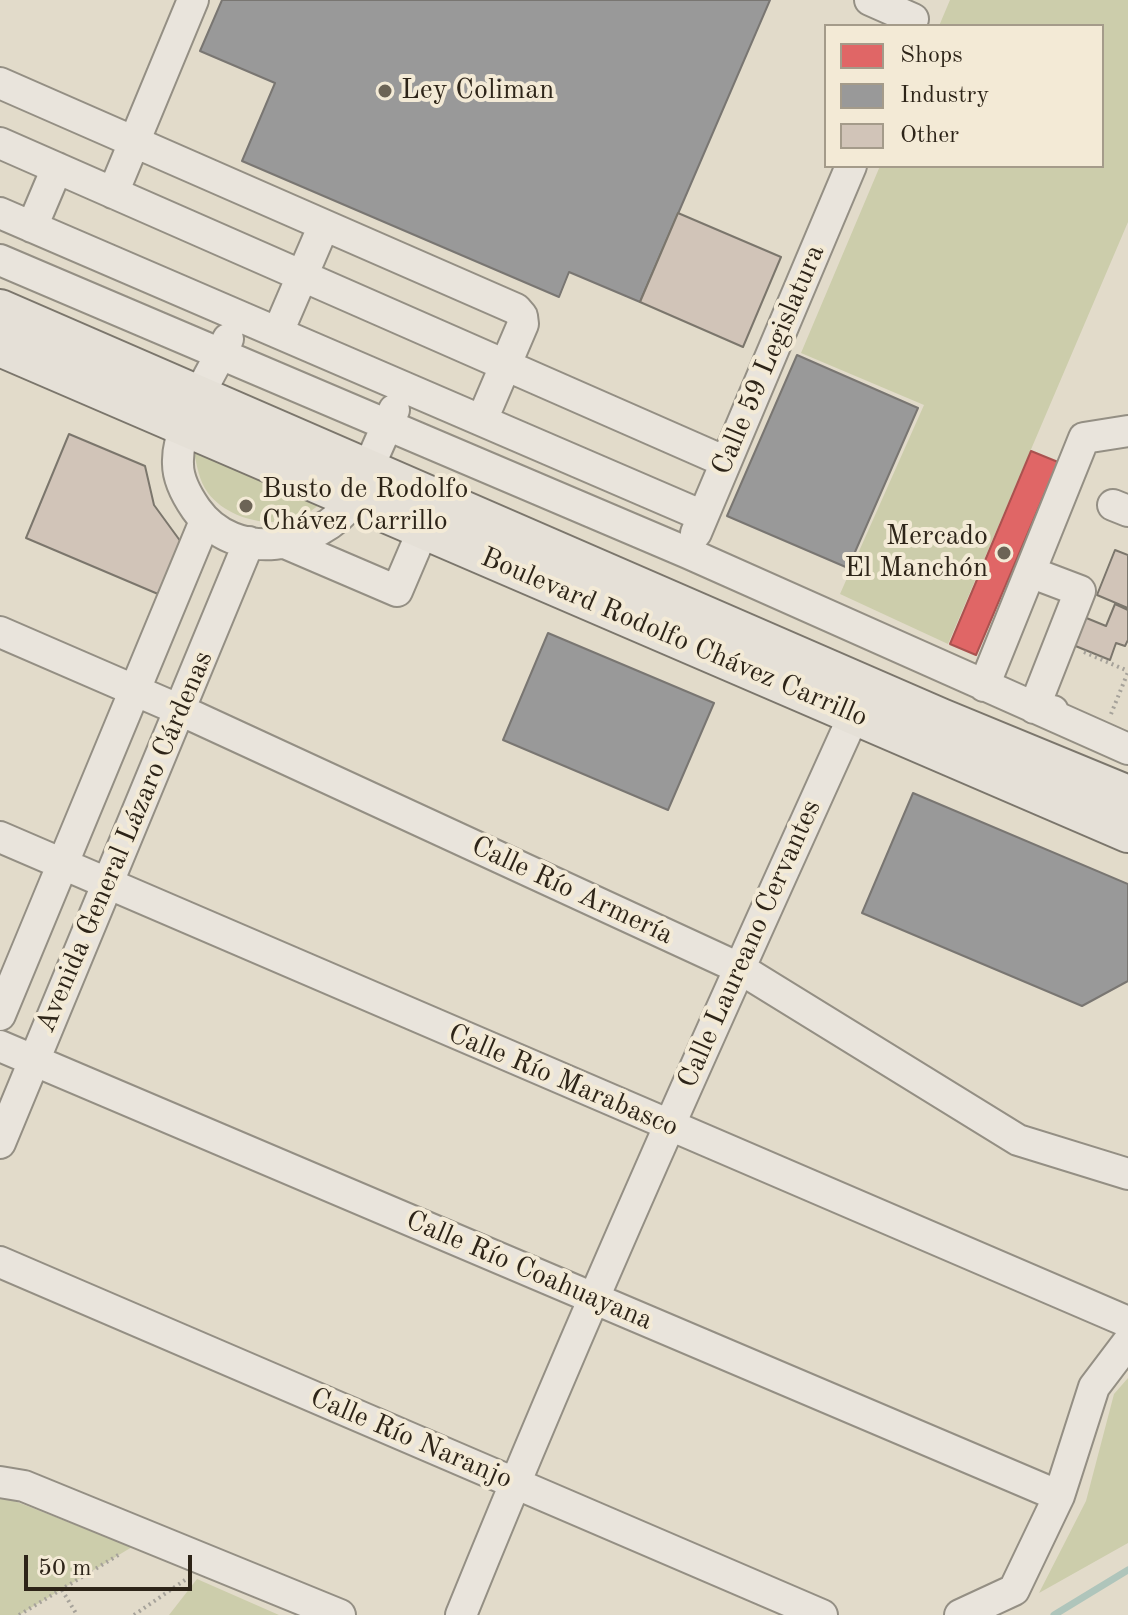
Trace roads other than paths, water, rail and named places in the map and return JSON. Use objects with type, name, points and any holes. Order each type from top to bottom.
[{"type":"main road","name":"Boulevard Rodolfo Chávez Carrillo","points":[[0,309],[193,412]]},
{"type":"main road","name":"Boulevard Rodolfo Chávez Carrillo","points":[[0,347],[193,412],[361,484],[1128,795]]},
{"type":"main road","name":"Boulevard Rodolfo Chávez Carrillo","points":[[361,484],[423,530],[1128,833]]},
{"type":"street","points":[[113,193],[193,0]]},
{"type":"street","points":[[870,0],[914,15]]},
{"type":"street","points":[[0,83],[516,309],[522,316],[523,324],[482,420]]},
{"type":"street","points":[[4,155],[57,168],[726,462]]},
{"type":"street","points":[[32,227],[57,168]]},
{"type":"street","name":"Calle 59 Legislatura","points":[[688,553],[850,168]]},
{"type":"street","points":[[0,213],[703,516]]},
{"type":"street","points":[[278,332],[324,225]]},
{"type":"street","points":[[0,260],[220,356],[988,676],[1034,708],[1128,749]]},
{"type":"street","points":[[240,316],[193,412],[177,466],[187,496],[205,521],[233,538],[264,545],[297,542],[326,528],[345,513],[404,386]]},
{"type":"street","points":[[988,676],[1084,438],[1128,431]]},
{"type":"street","name":"Avenida General Lázaro Cárdenas","points":[[0,1015],[205,521]]},
{"type":"street","points":[[285,543],[397,591],[423,530]]},
{"type":"street","name":"Avenida General Lázaro Cárdenas","points":[[0,1143],[249,542]]},
{"type":"street","points":[[1030,572],[1080,591],[1034,708]]},
{"type":"street","name":"Calle Río Armería","points":[[0,632],[180,710],[739,968],[1018,1140],[1128,1174]]},
{"type":"street","points":[[1034,708],[1077,714],[1119,726]]},
{"type":"street","name":"Calle Laureano Cervantes","points":[[461,1615],[667,1126],[854,715]]},
{"type":"street","name":"Calle Río Marabasco","points":[[0,837],[1128,1322]]},
{"type":"street","name":"Calle Río Coahuayana","points":[[0,1046],[1059,1496]]},
{"type":"street","name":"Calle Río Naranjo","points":[[0,1262],[822,1615]]},
{"type":"street","points":[[960,1615],[1014,1590],[1059,1496],[1094,1387],[1128,1342]]},
{"type":"street","points":[[0,1482],[24,1486],[340,1615]]},
{"type":"waterway","points":[[1054,1615],[1128,1570]]},
{"type":"place","name":"Ley Coliman","points":[[385,91]]},
{"type":"place","name":"Busto de Rodolfo Chávez Carrillo","points":[[246,506]]},
{"type":"place","name":"Mercado El Manchón","points":[[1004,553]]}]
